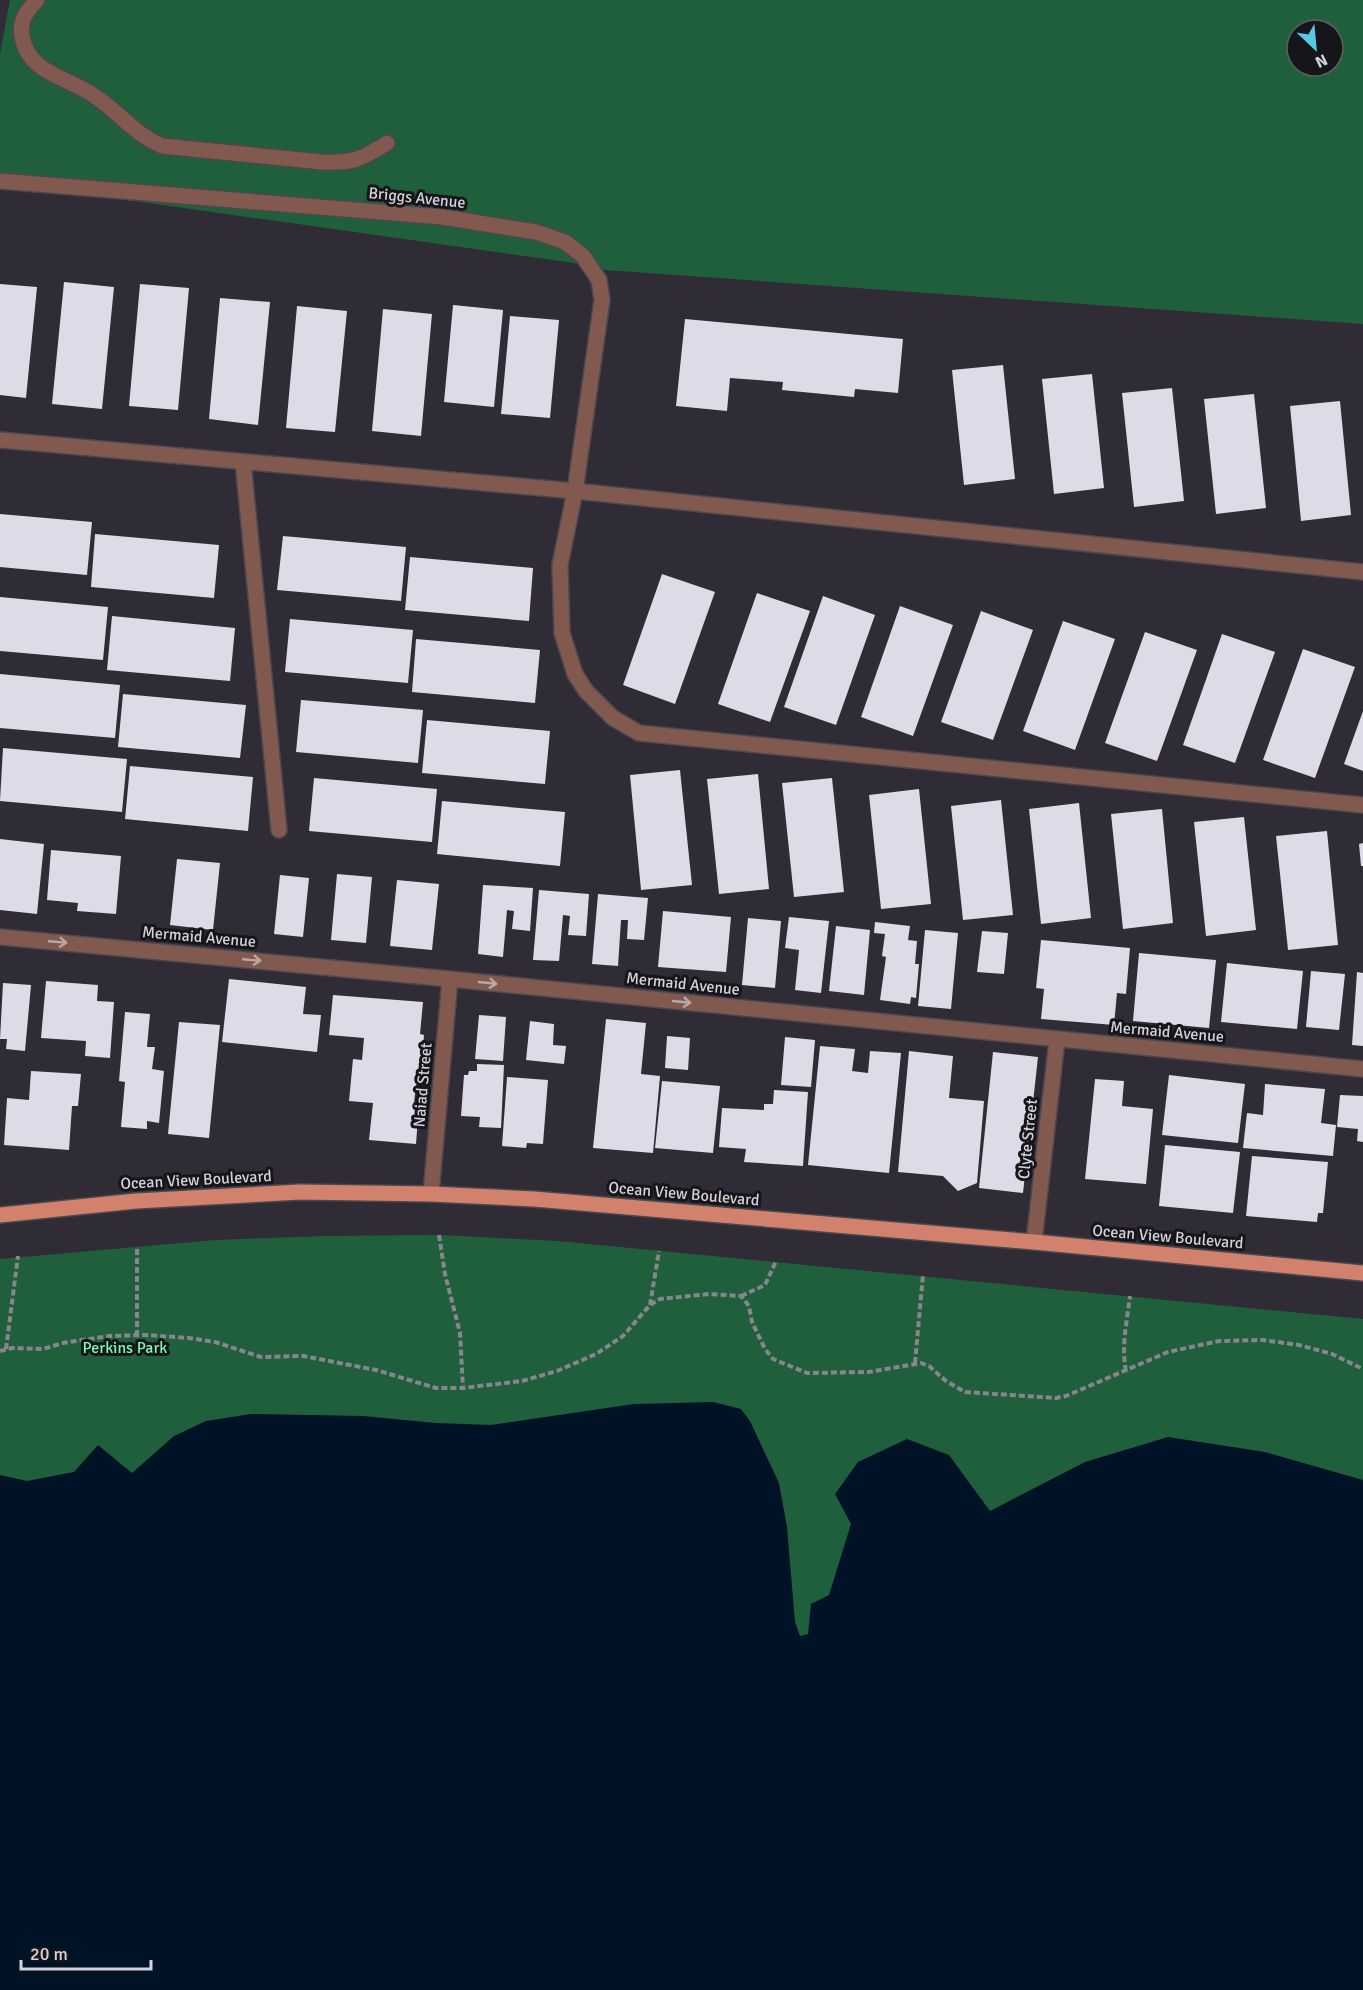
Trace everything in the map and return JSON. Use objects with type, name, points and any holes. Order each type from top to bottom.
[{"type":"main road","name":"Ocean View Boulevard","points":[[0,1215],[136,1201],[300,1192],[431,1194],[534,1199],[1363,1273]]},
{"type":"street","points":[[37,0],[22,19],[22,42],[28,55],[37,65],[53,75],[94,95],[144,138],[162,146],[347,163],[362,159],[387,142]]},
{"type":"street","name":"Briggs Avenue","points":[[0,181],[442,217],[536,232],[566,242],[583,256],[598,279],[602,300],[575,491],[561,565],[562,633],[575,674],[586,691],[613,718],[639,733],[1363,805]]},
{"type":"street","points":[[0,440],[575,491],[1363,572]]},
{"type":"street","points":[[243,462],[279,830]]},
{"type":"street","name":"Mermaid Avenue","points":[[0,937],[1363,1069]]},
{"type":"street","name":"Naiad Street","points":[[431,1194],[450,979]]},
{"type":"street","name":"Clyte Street","points":[[1034,1242],[1057,1040]]},
{"type":"path","points":[[439,1235],[443,1265],[460,1333],[463,1388]]},
{"type":"path","points":[[137,1246],[137,1336]]},
{"type":"path","points":[[650,1305],[659,1251]]},
{"type":"path","points":[[6,1349],[18,1256]]},
{"type":"path","points":[[0,1351],[43,1349],[74,1341],[109,1336],[189,1338],[215,1342],[261,1357],[303,1356],[375,1370],[436,1388],[463,1388],[522,1381],[557,1371],[596,1354],[623,1336],[650,1305],[660,1299],[699,1295],[741,1296],[765,1285],[776,1261]]},
{"type":"path","points":[[915,1363],[923,1275]]},
{"type":"path","points":[[741,1296],[749,1306],[752,1322],[765,1349],[773,1359],[807,1373],[869,1372],[921,1363],[929,1366],[946,1381],[964,1392],[1056,1398],[1189,1346],[1219,1341],[1263,1340],[1299,1345],[1332,1353],[1363,1369]]},
{"type":"path","points":[[1126,1371],[1125,1329],[1130,1296]]},
{"type":"green space","points":[[10,0],[1363,0],[1363,324],[591,269],[588,265],[0,182],[0,54]]},
{"type":"green space","name":"Perkins Park","points":[[439,1235],[558,1241],[1363,1319],[1363,1990],[0,1990],[0,1259],[215,1240]]},
{"type":"water","points":[[713,1402],[741,1409],[750,1421],[779,1483],[787,1527],[795,1622],[800,1636],[808,1634],[811,1604],[829,1595],[851,1524],[835,1494],[858,1462],[907,1439],[949,1455],[990,1511],[1085,1462],[1168,1437],[1265,1452],[1363,1480],[1363,1990],[0,1990],[0,1475],[27,1481],[74,1472],[98,1445],[132,1473],[174,1436],[206,1421],[251,1414],[363,1416],[436,1423],[491,1425],[634,1404]]},
{"type":"building","points":[[64,282],[114,287],[102,409],[52,404]]},
{"type":"building","points":[[0,284],[37,287],[26,398],[0,395]]},
{"type":"building","points":[[140,284],[189,288],[178,410],[129,406]]},
{"type":"building","points":[[220,298],[270,302],[258,425],[209,419]]},
{"type":"building","points":[[453,305],[503,310],[494,407],[444,402]]},
{"type":"building","points":[[297,306],[347,311],[335,432],[286,428]]},
{"type":"building","points":[[383,309],[432,314],[421,436],[372,431]]},
{"type":"building","points":[[510,316],[559,320],[550,418],[501,414]]},
{"type":"building","points":[[685,319],[903,339],[898,393],[855,389],[854,397],[782,390],[783,382],[730,378],[727,411],[676,406]]},
{"type":"building","points":[[1003,365],[1015,479],[964,485],[952,370]]},
{"type":"building","points":[[1092,374],[1104,488],[1054,494],[1042,379]]},
{"type":"building","points":[[1172,388],[1184,501],[1134,507],[1122,393]]},
{"type":"building","points":[[1254,394],[1266,508],[1216,514],[1204,399]]},
{"type":"building","points":[[1340,401],[1351,515],[1301,521],[1290,406]]},
{"type":"building","points":[[0,514],[92,522],[87,575],[0,567]]},
{"type":"building","points":[[95,534],[219,545],[214,598],[91,587]]},
{"type":"building","points":[[283,536],[406,547],[401,601],[277,590]]},
{"type":"building","points":[[410,557],[533,568],[529,621],[405,610]]},
{"type":"building","points":[[662,574],[715,592],[675,704],[623,685]]},
{"type":"building","points":[[757,593],[810,611],[770,722],[718,704]]},
{"type":"building","points":[[823,596],[875,615],[836,725],[784,707]]},
{"type":"building","points":[[0,597],[108,607],[103,660],[0,651]]},
{"type":"building","points":[[900,606],[953,625],[913,736],[861,717]]},
{"type":"building","points":[[981,611],[1033,630],[993,740],[941,722]]},
{"type":"building","points":[[112,616],[235,628],[230,681],[107,670]]},
{"type":"building","points":[[290,619],[413,630],[408,683],[285,672]]},
{"type":"building","points":[[1063,621],[1115,639],[1075,750],[1023,731]]},
{"type":"building","points":[[1145,632],[1197,650],[1157,761],[1105,743]]},
{"type":"building","points":[[1222,634],[1275,652],[1235,763],[1183,745]]},
{"type":"building","points":[[416,639],[540,650],[535,703],[412,692]]},
{"type":"building","points":[[1303,649],[1355,667],[1315,778],[1263,760]]},
{"type":"building","points":[[0,674],[120,685],[115,738],[0,728]]},
{"type":"building","points":[[123,694],[246,705],[240,758],[118,747]]},
{"type":"building","points":[[301,700],[423,710],[418,763],[296,752]]},
{"type":"building","points":[[1363,711],[1363,771],[1344,764]]},
{"type":"building","points":[[427,720],[550,731],[545,784],[422,773]]},
{"type":"building","points":[[3,748],[127,759],[122,812],[0,801]]},
{"type":"building","points":[[130,766],[253,777],[248,831],[125,819]]},
{"type":"building","points":[[680,770],[692,885],[641,890],[630,775]]},
{"type":"building","points":[[758,774],[769,889],[719,894],[707,779]]},
{"type":"building","points":[[314,778],[437,789],[432,842],[309,831]]},
{"type":"building","points":[[832,778],[844,892],[794,897],[782,783]]},
{"type":"building","points":[[919,789],[931,904],[881,909],[869,795]]},
{"type":"building","points":[[1001,800],[1013,915],[963,920],[951,806]]},
{"type":"building","points":[[442,801],[565,812],[560,866],[437,854]]},
{"type":"building","points":[[1079,803],[1091,918],[1041,924],[1029,809]]},
{"type":"building","points":[[1162,809],[1173,923],[1123,929],[1111,814]]},
{"type":"building","points":[[1244,817],[1256,930],[1206,936],[1194,822]]},
{"type":"building","points":[[1327,831],[1338,945],[1288,950],[1276,836]]},
{"type":"building","points":[[0,839],[44,844],[37,914],[0,910]]},
{"type":"building","points":[[1363,843],[1363,866],[1361,866],[1359,844]]},
{"type":"building","points":[[51,850],[121,856],[116,914],[77,911],[78,903],[47,900]]},
{"type":"building","points":[[177,859],[220,863],[213,930],[170,925]]},
{"type":"building","points":[[337,874],[372,877],[366,943],[331,940]]},
{"type":"building","points":[[280,875],[309,878],[303,937],[274,934]]},
{"type":"building","points":[[397,880],[439,884],[432,950],[390,946]]},
{"type":"building","points":[[483,885],[533,888],[530,931],[512,929],[514,911],[507,910],[503,957],[478,954]]},
{"type":"building","points":[[539,890],[589,894],[586,936],[568,935],[570,916],[563,915],[559,961],[533,960]]},
{"type":"building","points":[[598,894],[648,898],[644,940],[627,939],[628,920],[621,920],[618,966],[592,964]]},
{"type":"building","points":[[663,911],[731,917],[726,972],[658,967]]},
{"type":"building","points":[[789,917],[829,921],[821,993],[795,990],[799,950],[785,948]]},
{"type":"building","points":[[748,918],[781,921],[775,988],[742,985]]},
{"type":"building","points":[[875,922],[910,926],[908,940],[917,941],[915,964],[919,964],[916,998],[911,997],[910,1004],[880,1000],[886,957],[882,956],[885,934],[874,933]]},
{"type":"building","points":[[836,926],[870,930],[864,995],[829,991]]},
{"type":"building","points":[[925,930],[958,933],[951,1009],[918,1006]]},
{"type":"building","points":[[982,931],[1008,933],[1004,974],[977,972]]},
{"type":"building","points":[[1041,940],[1130,948],[1126,994],[1117,993],[1114,1025],[1041,1019],[1044,989],[1036,988]]},
{"type":"building","points":[[1139,953],[1216,960],[1209,1028],[1133,1021]]},
{"type":"building","points":[[1227,963],[1303,971],[1297,1029],[1221,1022]]},
{"type":"building","points":[[1311,971],[1345,974],[1339,1030],[1306,1027]]},
{"type":"building","points":[[1357,972],[1363,973],[1363,1046],[1352,1045]]},
{"type":"building","points":[[229,979],[306,987],[303,1014],[321,1015],[317,1052],[222,1042]]},
{"type":"building","points":[[46,981],[98,985],[97,1001],[114,1002],[110,1058],[85,1056],[86,1041],[41,1038]]},
{"type":"building","points":[[3,983],[31,985],[25,1051],[6,1049],[7,1039],[0,1039]]},
{"type":"building","points":[[333,995],[423,1002],[420,1034],[424,1035],[420,1085],[416,1085],[414,1103],[419,1104],[416,1144],[369,1140],[373,1103],[349,1101],[353,1059],[362,1060],[364,1038],[329,1035]]},
{"type":"building","points":[[125,1012],[150,1014],[147,1047],[155,1047],[152,1069],[164,1071],[159,1123],[147,1121],[147,1129],[121,1127],[125,1082],[119,1081]]},
{"type":"building","points":[[479,1015],[506,1017],[503,1061],[475,1059]]},
{"type":"building","points":[[606,1019],[646,1023],[641,1074],[660,1076],[653,1153],[593,1148]]},
{"type":"building","points":[[530,1021],[554,1024],[553,1045],[566,1046],[564,1064],[526,1060]]},
{"type":"building","points":[[179,1022],[220,1025],[209,1138],[168,1134]]},
{"type":"building","points":[[667,1036],[690,1038],[688,1070],[665,1068]]},
{"type":"building","points":[[785,1037],[815,1040],[811,1087],[781,1085]]},
{"type":"building","points":[[820,1046],[855,1049],[852,1071],[868,1073],[870,1051],[901,1053],[889,1173],[808,1165]]},
{"type":"building","points":[[909,1051],[953,1056],[949,1098],[984,1101],[977,1183],[958,1191],[943,1176],[898,1172]]},
{"type":"building","points":[[993,1052],[1038,1057],[1023,1193],[979,1188]]},
{"type":"building","points":[[477,1064],[504,1065],[501,1128],[479,1127],[480,1117],[461,1116],[464,1075],[468,1075],[469,1071],[477,1071]]},
{"type":"building","points":[[31,1071],[81,1074],[78,1106],[72,1106],[69,1150],[4,1145],[7,1098],[29,1100]]},
{"type":"building","points":[[1169,1075],[1245,1084],[1238,1143],[1162,1135]]},
{"type":"building","points":[[507,1077],[548,1080],[543,1144],[527,1143],[526,1148],[502,1146]]},
{"type":"building","points":[[1095,1079],[1124,1081],[1122,1106],[1153,1109],[1146,1184],[1085,1179]]},
{"type":"building","points":[[662,1081],[720,1086],[713,1153],[655,1148]]},
{"type":"building","points":[[1265,1084],[1325,1089],[1321,1123],[1336,1125],[1333,1156],[1243,1148],[1247,1113],[1263,1115]]},
{"type":"building","points":[[774,1090],[808,1092],[803,1166],[744,1162],[746,1149],[719,1147],[722,1108],[764,1110],[764,1104],[773,1104]]},
{"type":"building","points":[[1340,1095],[1363,1096],[1363,1142],[1357,1141],[1358,1129],[1337,1127]]},
{"type":"building","points":[[1165,1145],[1240,1152],[1233,1213],[1159,1206]]},
{"type":"building","points":[[1252,1156],[1328,1162],[1323,1213],[1318,1213],[1317,1222],[1246,1216]]}]
